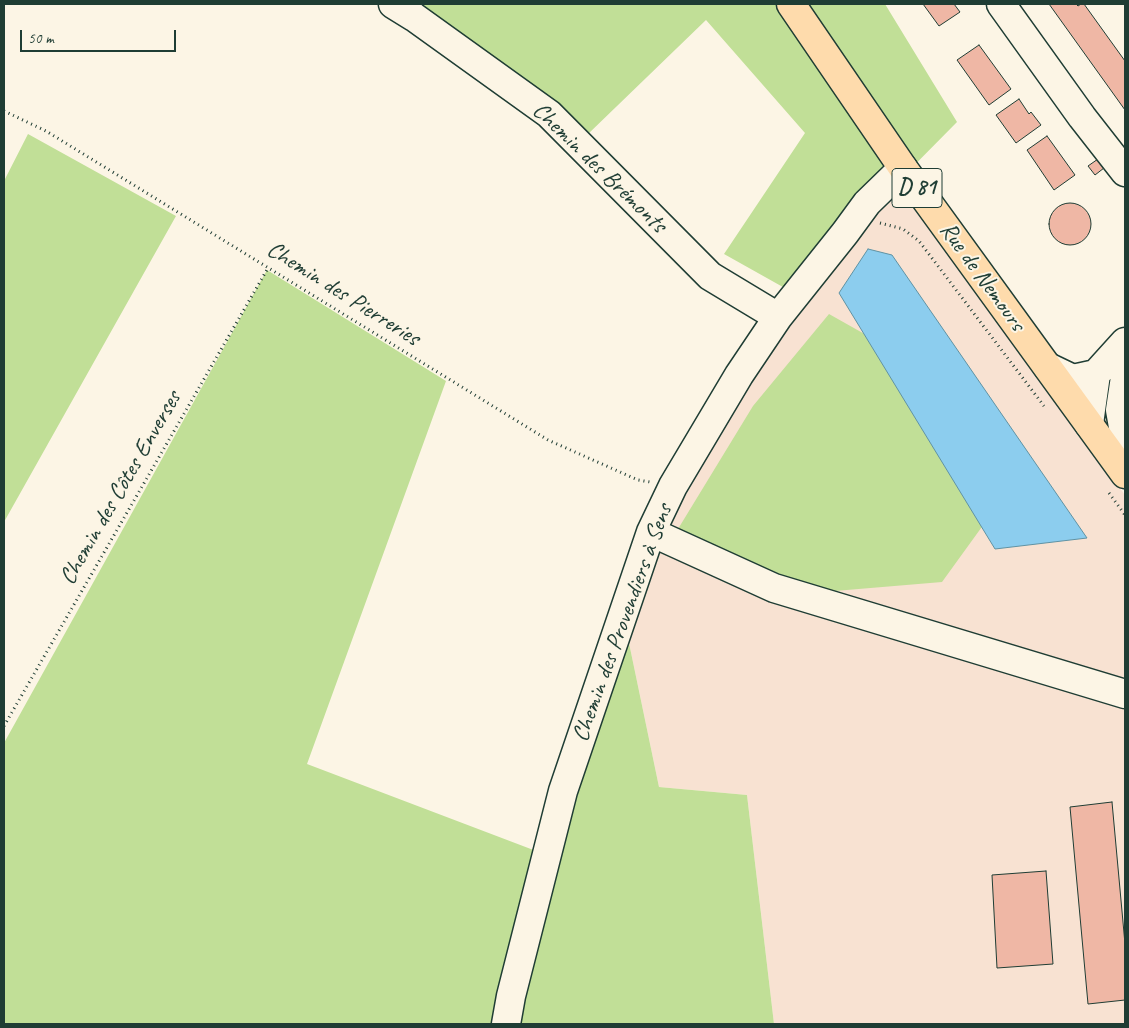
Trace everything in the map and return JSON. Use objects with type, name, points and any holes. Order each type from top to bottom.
[{"type":"main road","name":"Rue de Nemours","points":[[792,4],[903,168],[1089,424],[1116,483]]},
{"type":"street","name":"Chemin des Brémonts","points":[[393,4],[549,114],[710,276],[778,317]]},
{"type":"street","points":[[1001,4],[1082,118],[1125,172]]},
{"type":"street","name":"Chemin des Provendiers à Sens","points":[[506,1024],[511,996],[563,791],[651,532],[673,486],[739,375],[778,317],[867,203],[903,168]]},
{"type":"street","points":[[1089,424],[1096,374],[1125,342]]},
{"type":"street","points":[[1048,368],[1073,379],[1096,374]]},
{"type":"street","points":[[1125,377],[1120,410],[1125,438]]},
{"type":"street","points":[[1089,424],[1120,410]]},
{"type":"street","points":[[651,532],[774,588],[1125,694]]},
{"type":"path","name":"Chemin des Pierreries","points":[[4,111],[46,131],[548,440],[638,480],[673,486]]},
{"type":"path","points":[[845,233],[877,223],[903,229],[919,241],[1049,413]]},
{"type":"path","name":"Chemin des Côtes Enverses","points":[[4,726],[268,268]]},
{"type":"path","points":[[1116,483],[1125,515]]},
{"type":"shaded area","points":[[898,182],[1040,382],[1125,495],[1125,1024],[774,1024],[747,795],[659,787],[624,619],[683,461]]},
{"type":"green space","points":[[422,4],[885,4],[957,122],[790,291],[724,254],[805,133],[706,20],[587,135]]},
{"type":"green space","points":[[28,134],[176,216],[4,522],[4,181]]},
{"type":"green space","points":[[267,270],[446,381],[307,764],[544,854],[624,619],[659,787],[747,795],[774,1024],[4,1023],[4,743]]},
{"type":"green space","points":[[829,314],[900,354],[997,506],[942,582],[811,593],[678,529],[753,406]]},
{"type":"water","points":[[868,249],[892,255],[1087,538],[995,549],[839,293]]},
{"type":"building","points":[[923,4],[954,4],[960,12],[939,26]]},
{"type":"building","points":[[1049,4],[1076,4],[1078,6],[1084,4],[1125,61],[1125,110]]},
{"type":"building","points":[[979,45],[1011,89],[989,105],[957,60]]},
{"type":"building","points":[[1019,99],[1029,114],[1031,112],[1041,125],[1016,143],[996,115]]},
{"type":"building","points":[[1047,136],[1075,175],[1054,190],[1027,150]]},
{"type":"building","points":[[1098,159],[1104,168],[1095,175],[1088,166]]},
{"type":"building","points":[[1070,203],[1085,209],[1091,224],[1085,239],[1070,245],[1055,239],[1049,224],[1055,209]]},
{"type":"building","points":[[1112,802],[1125,944],[1125,1000],[1088,1004],[1070,807]]},
{"type":"building","points":[[1046,871],[1053,964],[997,968],[992,875]]}]
